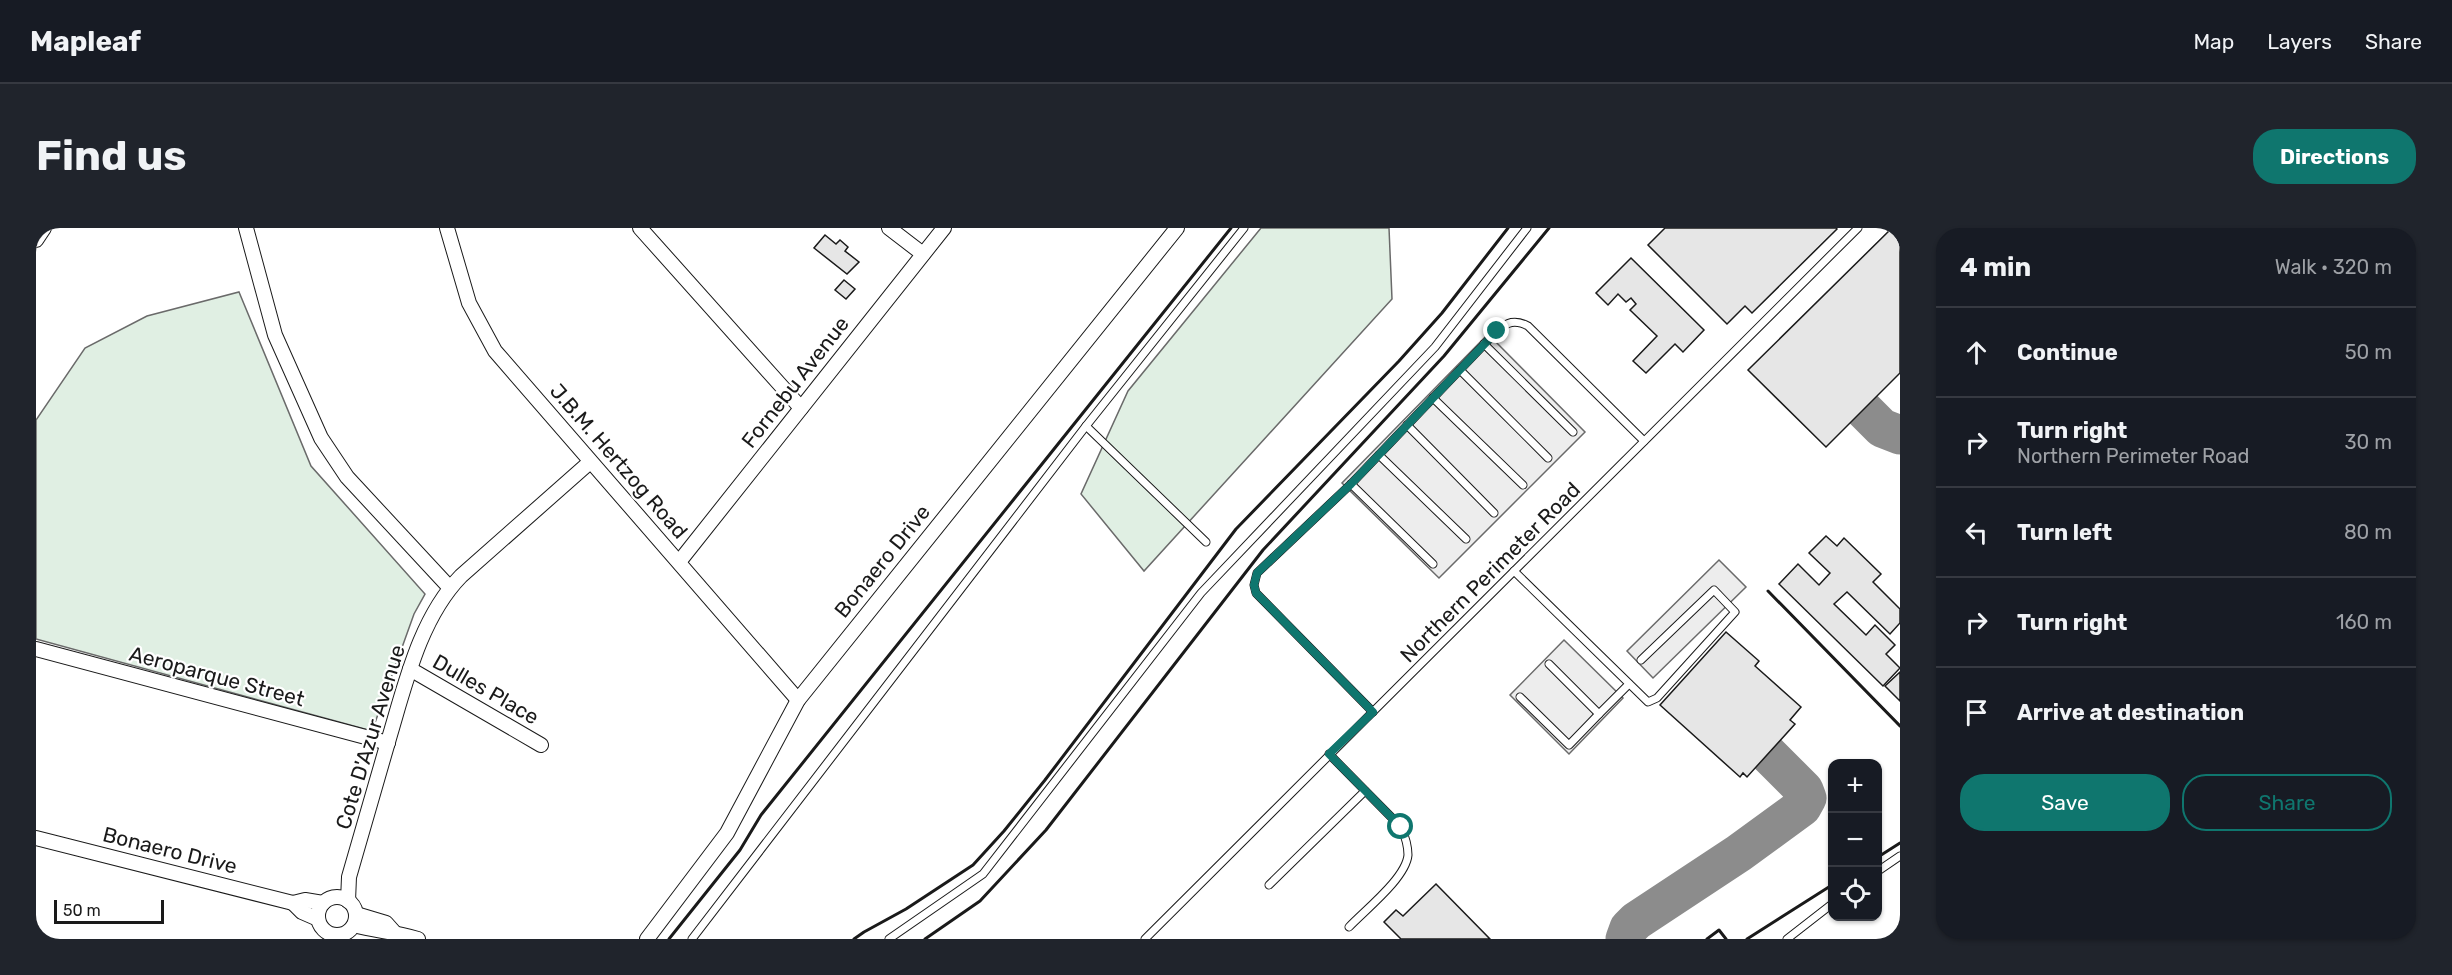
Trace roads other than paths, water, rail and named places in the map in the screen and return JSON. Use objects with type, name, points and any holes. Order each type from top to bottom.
[{"type":"street","points":[[36,240],[44,228]]},
{"type":"street","points":[[246,228],[275,335],[321,438],[347,477],[450,588]]},
{"type":"street","name":"J.B.M. Hertzog Road","points":[[447,228],[469,303],[490,343],[590,462],[798,700]]},
{"type":"street","points":[[640,228],[801,408]]},
{"type":"street","points":[[889,228],[923,254]]},
{"type":"street","name":"Fornebu Avenue","points":[[679,562],[944,228]]},
{"type":"street","name":"Bonaero Drive","points":[[647,939],[727,833],[798,700],[1177,228]]},
{"type":"street","name":"Cote D'Azur Avenue","points":[[342,899],[340,887],[349,877],[410,669],[436,612],[450,588],[590,462]]},
{"type":"street","name":"Aeroparque Street","points":[[36,649],[388,743]]},
{"type":"street","name":"Dulles Place","points":[[410,669],[541,745]]},
{"type":"street","name":"Bonaero Drive","points":[[36,838],[293,903],[305,900],[323,903]]},
{"type":"street","points":[[342,899],[353,907],[355,920],[348,932],[339,936],[329,934],[322,928],[318,919],[323,903],[342,899]]},
{"type":"street","name":"Bonaero Drive","points":[[293,903],[302,912],[318,919]]},
{"type":"street","points":[[355,920],[386,923],[394,932],[418,939]]},
{"type":"lane","points":[[692,939],[1086,426],[1244,228]]},
{"type":"lane","points":[[889,939],[983,874],[1201,593],[1435,347],[1527,228]]},
{"type":"lane","name":"Northern Perimeter Road","points":[[1144,939],[1858,228]]},
{"type":"lane","points":[[1373,712],[1256,593],[1254,585],[1257,573],[1351,484],[1485,344],[1507,323],[1517,321],[1528,326],[1644,441]]},
{"type":"lane","points":[[1485,344],[1573,432]]},
{"type":"lane","points":[[1460,370],[1548,458]]},
{"type":"lane","points":[[1433,398],[1523,485]]},
{"type":"lane","points":[[1407,425],[1494,513]]},
{"type":"lane","points":[[1086,426],[1206,542]]},
{"type":"lane","points":[[1379,454],[1466,539]]},
{"type":"lane","points":[[1351,484],[1433,564]]},
{"type":"lane","points":[[1514,571],[1648,702],[1657,698],[1735,612],[1714,590],[1641,660]]},
{"type":"lane","points":[[1548,664],[1599,714]]},
{"type":"lane","points":[[1520,697],[1569,745],[1629,684]]},
{"type":"lane","points":[[1329,754],[1401,827],[1407,840],[1408,857],[1401,873],[1349,927]]},
{"type":"lane","points":[[1269,885],[1365,791]]},
{"type":"lane","points":[[1882,867],[1900,856]]},
{"type":"lane","points":[[1787,939],[1828,907]]}]
